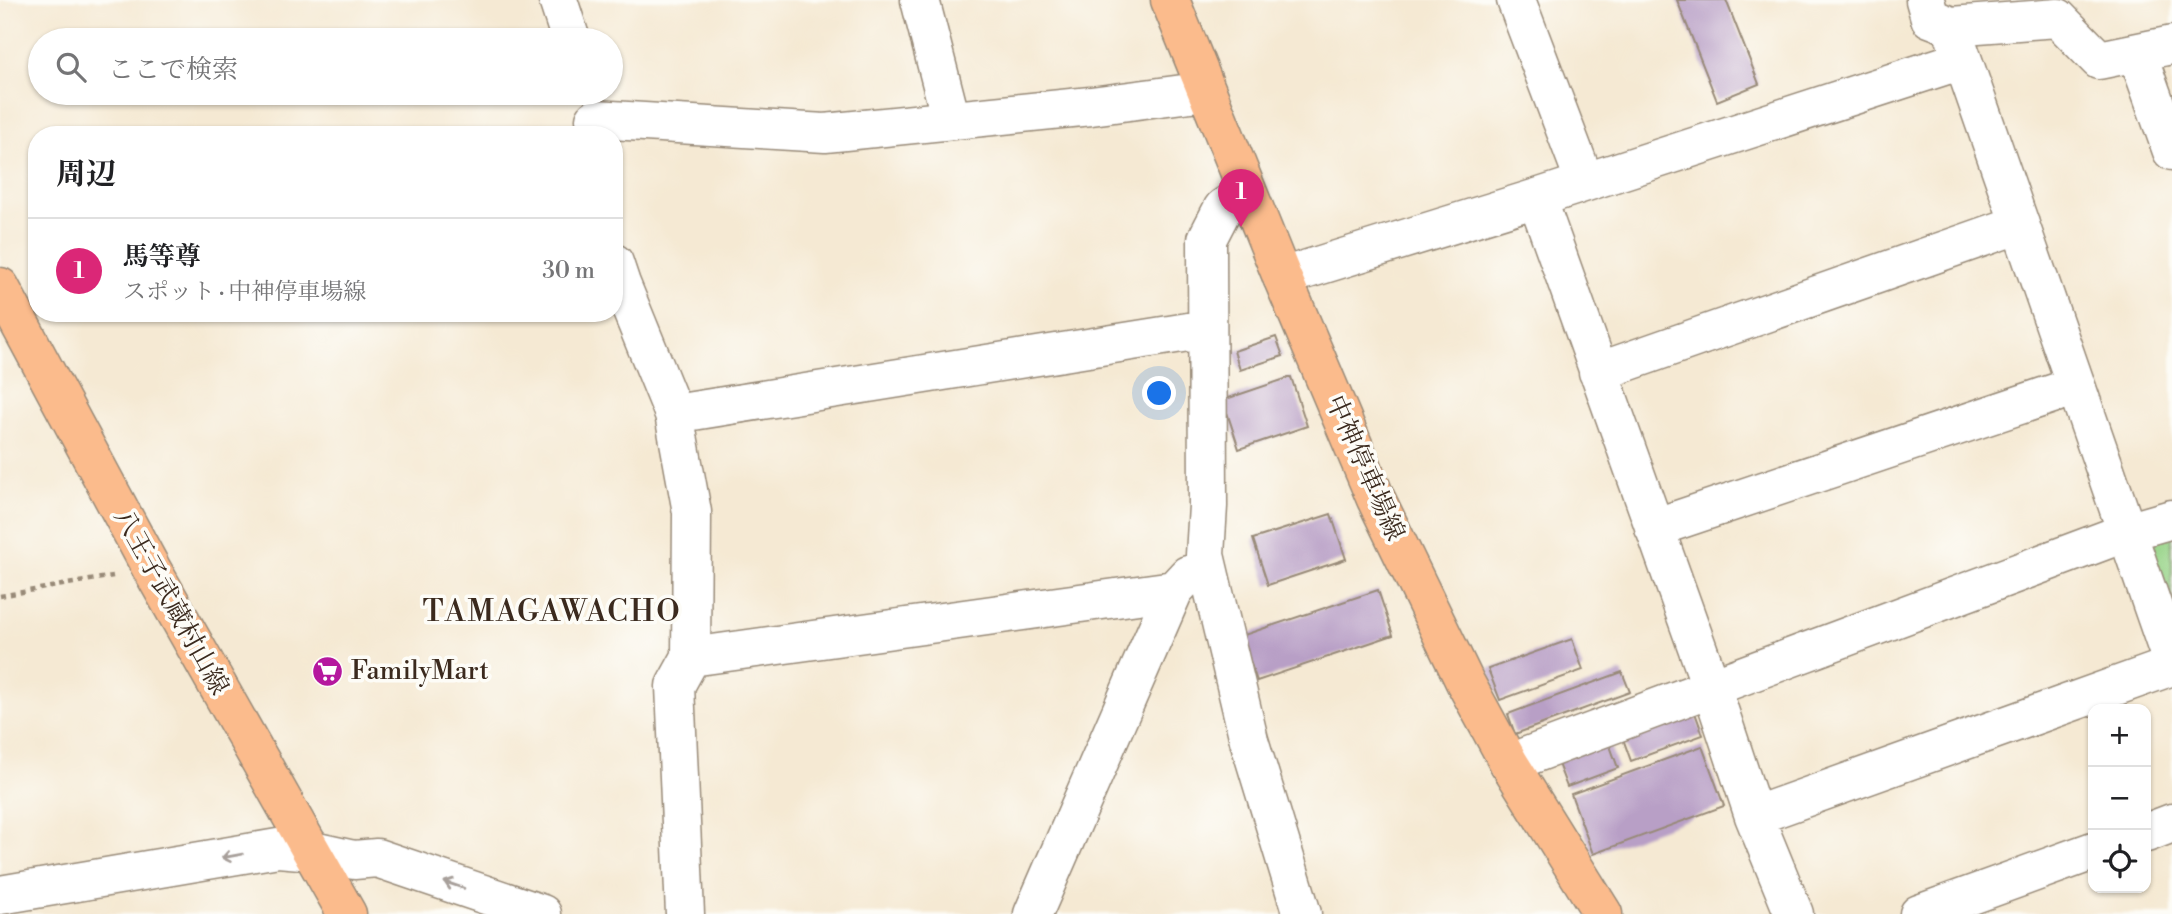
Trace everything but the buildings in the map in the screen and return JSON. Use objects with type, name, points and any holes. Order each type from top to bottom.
[{"type":"main road","name":"中神停車場線","points":[[1170,0],[1282,278],[1376,499],[1465,682],[1510,763],[1603,914]]},
{"type":"main road","name":"八王子武蔵村山線","points":[[0,287],[151,568],[347,914]]},
{"type":"street","points":[[558,0],[566,28]]},
{"type":"street","points":[[920,0],[951,120]]},
{"type":"street","points":[[1516,0],[1585,182]]},
{"type":"street","points":[[1282,278],[1585,182],[1946,28],[2058,18],[2099,60],[2154,49],[2172,151]]},
{"type":"street","points":[[1754,816],[2172,664],[2020,224],[1946,28]]},
{"type":"street","points":[[592,116],[825,133],[1091,106],[1206,91]]},
{"type":"street","points":[[1247,192],[1223,208],[1207,239],[1208,506],[1205,555],[1249,740],[1301,914]]},
{"type":"street","points":[[1537,198],[1711,687],[1754,816],[1794,914]]},
{"type":"street","points":[[1598,372],[2020,224]]},
{"type":"street","points":[[623,289],[674,414],[692,512],[691,657],[675,686],[685,914]]},
{"type":"street","points":[[674,414],[1207,329]]},
{"type":"street","points":[[1654,528],[2076,386]]},
{"type":"street","points":[[1510,763],[2127,532],[2172,519]]},
{"type":"street","points":[[1033,914],[1174,590],[1205,555]]},
{"type":"street","points":[[691,657],[1174,590]]},
{"type":"street","points":[[2151,831],[2172,823]]},
{"type":"street","points":[[8,901],[278,848],[313,851],[354,860],[377,858],[542,914]]},
{"type":"street","points":[[1919,914],[2088,854]]},
{"type":"path","points":[[0,596],[151,568]]},
{"type":"green space","points":[[2172,526],[2172,622],[2141,534]]},
{"type":"place","name":"馬等尊","points":[[1241,227]]},
{"type":"place","name":"FamilyMart","points":[[328,671]]},
{"type":"district","name":"TAMAGAWACHO","points":[[552,612]]}]
